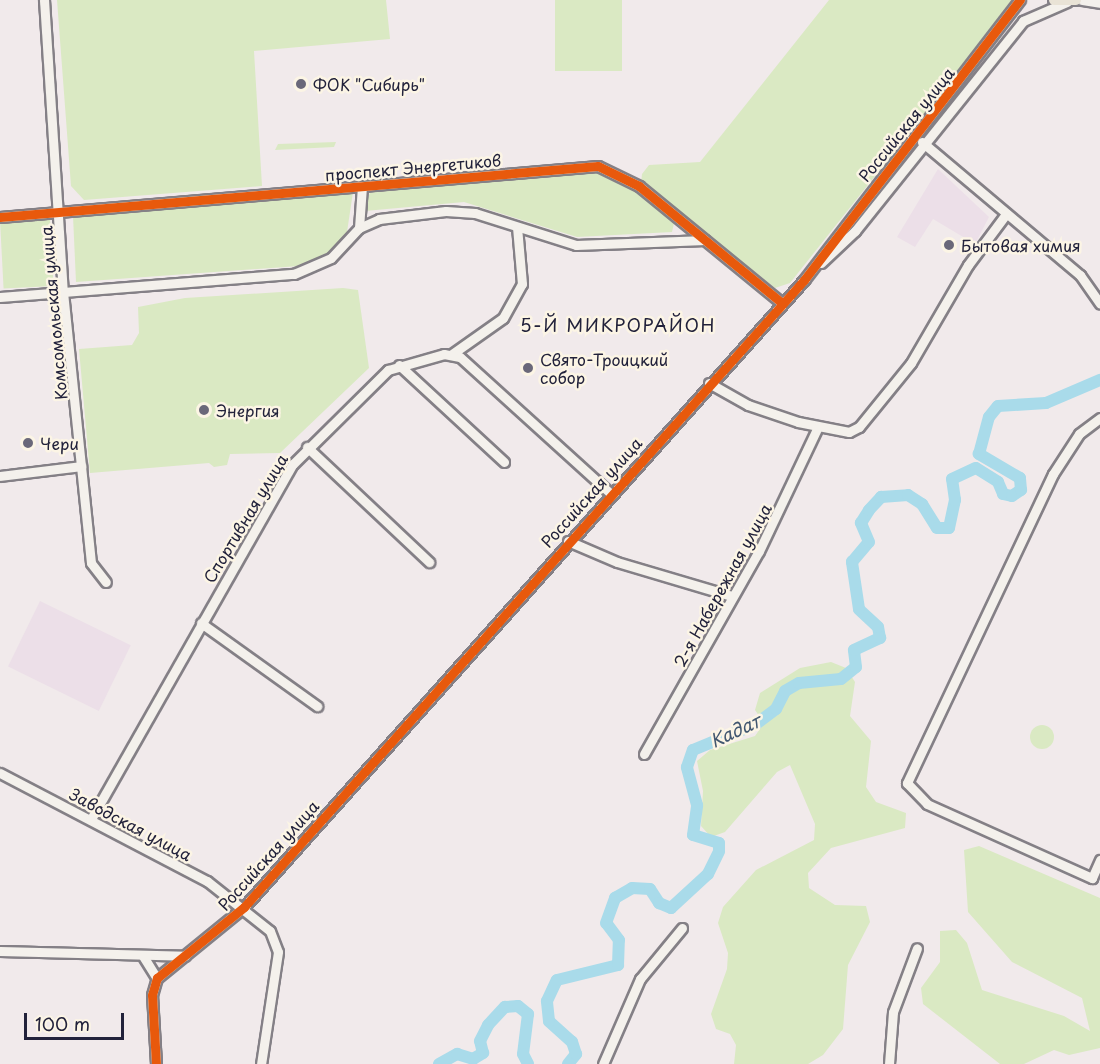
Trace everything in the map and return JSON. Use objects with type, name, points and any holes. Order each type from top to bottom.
[{"type":"main road","points":[[1054,0],[1072,1]]},
{"type":"street","name":"Комсомольская улица","points":[[44,0],[60,212],[63,292],[91,562],[106,582]]},
{"type":"street","name":"Российская улица","points":[[157,978],[244,907],[609,492],[804,280],[1020,0]]},
{"type":"street","points":[[1082,0],[1100,3]]},
{"type":"street","points":[[804,280],[855,231],[1023,21],[1072,1]]},
{"type":"street","points":[[915,137],[1088,283],[1100,304]]},
{"type":"street","name":"проспект Энергетиков","points":[[0,217],[597,166],[625,176],[782,303]]},
{"type":"street","points":[[359,228],[362,186]]},
{"type":"street","points":[[0,297],[294,274],[331,258],[359,228],[399,216],[464,211],[576,245],[673,238],[706,241]]},
{"type":"street","points":[[709,383],[748,405],[819,427],[849,432],[869,418],[911,363],[968,265],[1006,214]]},
{"type":"street","points":[[673,238],[678,217]]},
{"type":"street","points":[[517,226],[522,284],[503,318],[452,354],[467,361],[609,492]]},
{"type":"street","name":"Спортивная улица","points":[[91,819],[201,623],[307,447],[399,365],[452,354]]},
{"type":"street","points":[[399,365],[504,462]]},
{"type":"street","points":[[1100,418],[1079,434],[1053,474],[907,783],[927,804],[1092,878],[1100,860]]},
{"type":"street","name":"2-я Набережная улица","points":[[644,754],[732,596],[819,427]]},
{"type":"street","points":[[307,447],[429,562]]},
{"type":"street","points":[[0,476],[81,466]]},
{"type":"street","points":[[568,541],[617,562],[732,596]]},
{"type":"street","points":[[201,623],[317,706]]},
{"type":"street","name":"Заводская улица","points":[[0,773],[91,819],[244,907]]},
{"type":"street","name":"Российская улица","points":[[244,907],[277,945],[261,1064]]},
{"type":"street","points":[[603,1064],[640,979],[681,928]]},
{"type":"street","points":[[889,1064],[893,1012],[917,948]]},
{"type":"street","points":[[0,951],[185,956]]},
{"type":"street","points":[[143,956],[157,978],[152,995],[156,1064]]},
{"type":"shaded area","points":[[938,169],[989,217],[975,244],[933,219],[915,247],[897,237]]},
{"type":"shaded area","points":[[40,601],[131,645],[99,711],[8,667]]},
{"type":"green space","points":[[57,0],[386,0],[390,39],[254,51],[262,186],[84,200],[71,186]]},
{"type":"green space","points":[[555,0],[622,0],[622,71],[555,71]]},
{"type":"green space","points":[[829,0],[1015,0],[790,283],[775,288],[641,183],[642,174],[649,165],[700,162]]},
{"type":"green space","points":[[336,142],[334,147],[275,150],[278,144]]},
{"type":"green space","points":[[598,169],[626,180],[675,219],[672,232],[577,237],[464,202],[365,211],[363,207],[372,189]]},
{"type":"green space","points":[[353,192],[347,232],[326,255],[299,266],[76,282],[73,216]]},
{"type":"green space","points":[[50,219],[54,286],[4,289],[0,222]]},
{"type":"green space","name":"Энергия","points":[[343,288],[358,290],[369,368],[280,453],[230,454],[227,465],[214,467],[209,463],[90,473],[79,349],[132,345],[139,333],[138,307],[185,298]]},
{"type":"green space","points":[[831,662],[846,668],[855,682],[850,716],[871,741],[866,787],[876,802],[906,813],[905,828],[831,848],[808,873],[809,888],[835,905],[866,906],[870,922],[848,965],[843,1029],[823,1055],[808,1064],[734,1064],[736,1045],[730,1034],[716,1029],[711,1014],[727,969],[728,953],[718,923],[723,907],[756,870],[814,840],[815,824],[790,765],[777,772],[725,832],[711,837],[701,826],[703,791],[697,761],[710,750],[755,736],[764,723],[755,710],[760,693],[800,668]]},
{"type":"green space","points":[[1042,725],[1051,728],[1054,737],[1051,746],[1042,749],[1033,746],[1030,737],[1033,728]]},
{"type":"green space","points":[[979,846],[1100,898],[1100,1048],[1069,1055],[1054,1050],[1024,1064],[1000,1064],[923,1004],[921,988],[940,962],[940,931],[956,930],[967,943],[982,990],[1064,1016],[1090,1031],[1082,998],[1012,962],[968,912],[964,850]]},
{"type":"waterway","name":"Кадат","points":[[568,1064],[576,1054],[572,1042],[549,1021],[547,1001],[557,980],[618,965],[619,940],[606,923],[615,898],[632,888],[650,889],[659,903],[671,908],[708,874],[719,851],[719,843],[693,835],[697,805],[687,767],[693,750],[756,724],[776,709],[785,691],[799,683],[841,679],[856,667],[854,650],[880,638],[878,627],[859,609],[852,562],[869,542],[861,523],[869,510],[881,497],[908,495],[922,504],[937,528],[949,528],[955,500],[952,479],[976,468],[998,482],[1003,494],[1012,496],[1021,490],[1020,478],[979,454],[989,417],[998,406],[1046,403],[1100,380]]},
{"type":"waterway","name":"Кадат","points":[[439,1064],[457,1054],[473,1059],[483,1053],[480,1041],[488,1025],[505,1007],[518,1006],[528,1014],[523,1054],[528,1064]]},
{"type":"cycle path","points":[[156,1064],[152,995],[157,978],[244,907],[804,280],[1020,0]]},
{"type":"cycle path","points":[[0,217],[598,166],[639,186],[782,303]]},
{"type":"place","name":"ФОК \"Сибирь\"","points":[[301,84]]},
{"type":"place","name":"Бытовая химия","points":[[949,245]]},
{"type":"place","name":"Свято-Троицкий собор","points":[[528,368]]},
{"type":"place","name":"Энергия","points":[[204,410]]},
{"type":"place","name":"Чери","points":[[28,443]]},
{"type":"district","name":"5-Й МИКРОРАЙОН","points":[[618,325]]}]
